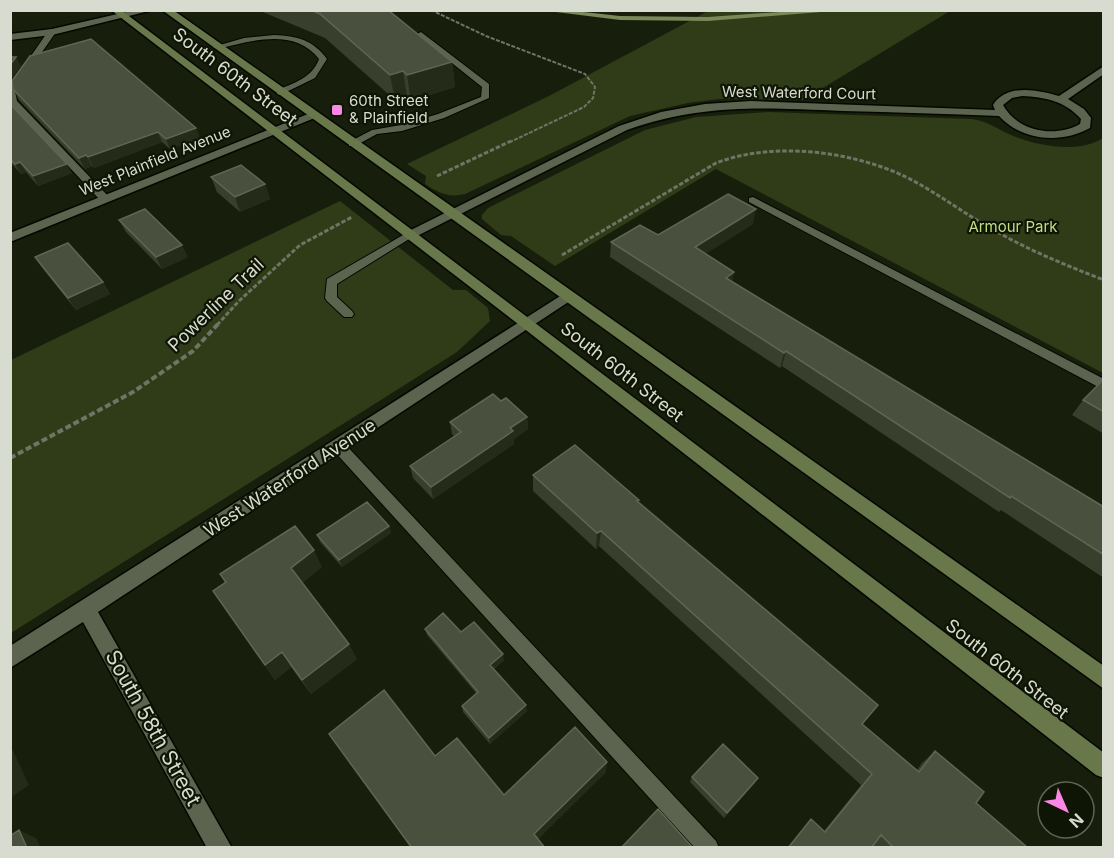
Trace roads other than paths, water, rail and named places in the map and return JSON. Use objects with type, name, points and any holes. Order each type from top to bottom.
[{"type":"main road","name":"South 60th Street","points":[[115,10],[1104,767]]},
{"type":"main road","name":"South 60th Street","points":[[166,10],[1104,679]]},
{"type":"street","points":[[10,37],[52,32],[149,10]]},
{"type":"street","points":[[1060,100],[1104,69]]},
{"type":"street","name":"West Waterford Court","points":[[1038,93],[1078,109],[1086,118],[1086,126],[1072,133],[1045,134],[1023,128],[1007,120],[1000,113],[998,105],[1001,100],[1010,95],[1038,93]]},
{"type":"street","name":"West Waterford Court","points":[[410,234],[623,128],[661,115],[705,107],[751,104],[1000,113]]},
{"type":"street","name":"West Plainfield Avenue","points":[[10,238],[313,115]]},
{"type":"street","name":"West Waterford Avenue","points":[[10,658],[339,447],[568,296]]},
{"type":"street","name":"South 58th Street","points":[[86,609],[220,848]]},
{"type":"lane","points":[[52,32],[11,91],[13,102],[105,199]]},
{"type":"lane","points":[[352,144],[375,132],[402,128],[485,99],[486,86],[420,34]]},
{"type":"lane","points":[[217,47],[250,39],[281,38],[299,39],[319,50],[323,58],[321,68],[311,78],[280,92]]},
{"type":"lane","points":[[753,200],[1104,386]]},
{"type":"lane","points":[[348,314],[331,298],[331,282],[410,234]]},
{"type":"lane","points":[[339,447],[709,848]]},
{"type":"waterway","points":[[543,10],[620,18],[708,19],[843,10]]},
{"type":"place","name":"60th Street & Plainfield","points":[[337,110]]},
{"type":"park label","name":"Armour Park","points":[[1013,227]]}]
